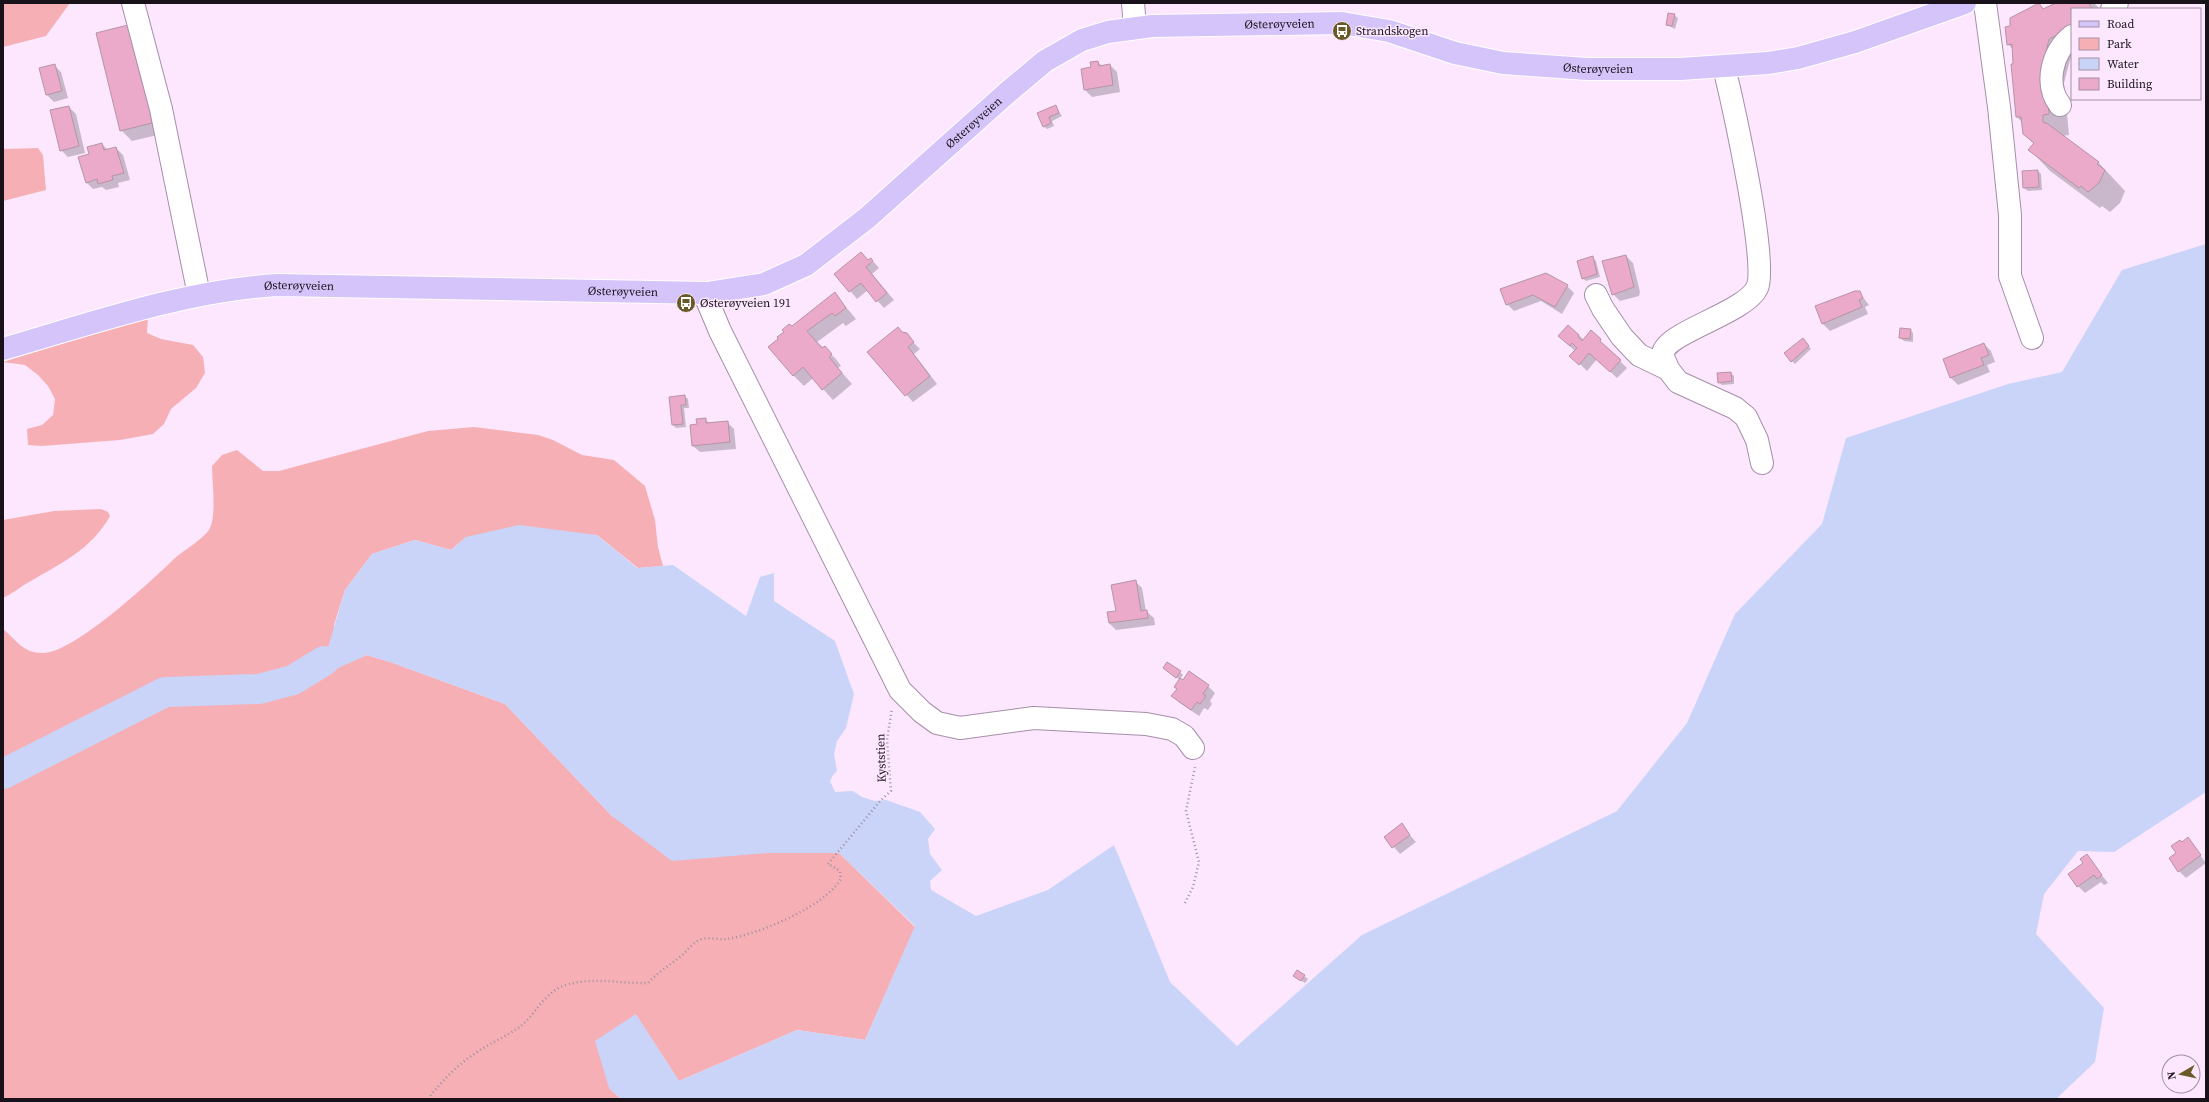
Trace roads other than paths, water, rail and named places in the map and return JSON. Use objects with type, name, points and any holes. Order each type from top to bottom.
[{"type":"main road","name":"Østerøyveien","points":[[3,349],[199,295],[242,288],[277,285],[707,292],[764,284],[806,265],[861,223],[1045,61],[1082,40],[1108,32],[1135,27],[1342,23],[1390,31],[1455,53],[1502,63],[1587,69],[1724,67],[1781,62],[1819,53],[1941,7],[1965,3]]},
{"type":"street","points":[[133,3],[161,109],[199,295]]},
{"type":"street","points":[[1133,3],[1135,27]]},
{"type":"street","points":[[1985,3],[1999,107],[2010,216],[2010,276],[2032,338]]},
{"type":"street","points":[[2060,105],[2054,97],[2052,70],[2056,56],[2063,45],[2071,37]]},
{"type":"street","points":[[1724,67],[1744,161],[1758,248],[1760,274],[1758,287],[1744,303],[1731,311],[1686,332],[1672,341],[1663,355],[1668,369],[1678,382],[1736,408],[1746,417],[1757,440],[1762,463]]},
{"type":"street","points":[[707,292],[707,300],[720,331],[900,690],[922,712],[937,723],[960,728],[1034,718],[1146,724],[1172,729],[1184,736],[1193,748]]},
{"type":"street","points":[[1596,295],[1602,309],[1622,337],[1639,355],[1668,369]]},
{"type":"water","points":[[2206,244],[2206,792],[2114,852],[2078,851],[2044,894],[2036,934],[2104,1008],[2095,1062],[2056,1099],[621,1099],[609,1088],[595,1041],[636,1014],[679,1081],[797,1030],[865,1040],[915,926],[839,853],[767,853],[672,861],[612,816],[505,704],[367,655],[336,669],[324,661],[345,590],[372,554],[415,540],[451,550],[466,537],[519,525],[597,535],[637,568],[673,565],[746,616],[760,577],[774,573],[774,601],[835,641],[854,694],[846,728],[837,741],[834,754],[837,771],[830,781],[835,792],[853,791],[862,797],[875,801],[886,800],[920,812],[935,829],[928,839],[930,854],[942,870],[930,881],[931,890],[976,916],[1048,890],[1114,845],[1170,982],[1237,1046],[1362,935],[1617,811],[1687,723],[1735,614],[1822,524],[1846,438],[2008,384],[2062,372],[2122,270]]},
{"type":"waterway","points":[[3,774],[165,692],[259,689],[293,680],[324,661]]},
{"type":"place","name":"Strandskogen","points":[[1342,31]]},
{"type":"place","name":"Østerøyveien 191","points":[[686,303]]}]
